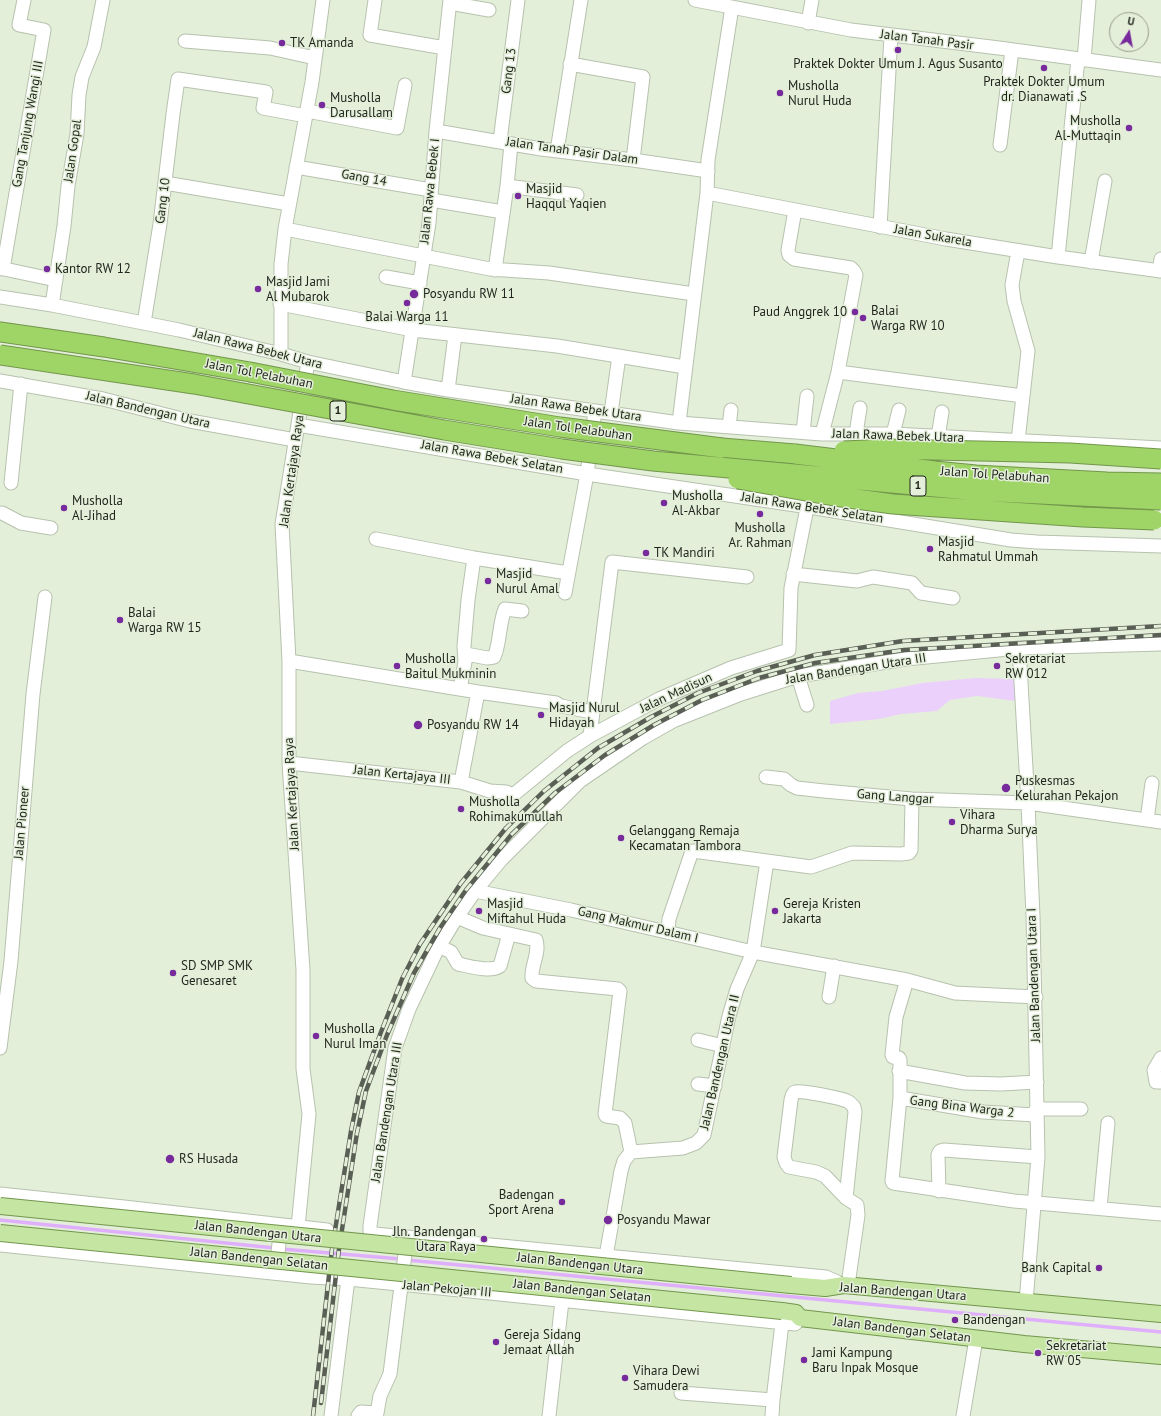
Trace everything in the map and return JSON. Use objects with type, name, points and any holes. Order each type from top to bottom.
[{"type":"highway","name":"Jalan Tol Pelabuhan","points":[[0,332],[196,362],[393,400],[560,427],[722,448],[795,454],[935,472],[1107,482],[1161,483]]},
{"type":"highway","name":"Jalan Tol Pelabuhan","points":[[0,355],[99,369],[201,386],[388,421],[530,444],[638,459],[979,491],[1161,500]]},
{"type":"highway","points":[[795,454],[888,448],[1070,453],[1161,458]]},
{"type":"highway","points":[[676,462],[752,482],[893,504],[1083,517],[1161,520]]},
{"type":"main road","name":"Jalan Bandengan Utara","points":[[0,1206],[791,1285],[825,1288],[846,1285],[1161,1314]]},
{"type":"main road","name":"Jalan Bandengan Selatan","points":[[0,1233],[782,1317],[796,1313],[800,1318],[976,1339],[1161,1356]]},
{"type":"street","name":"Gang Tanjung Wangi III","points":[[1,269],[44,30],[19,25],[24,0]]},
{"type":"street","name":"Jalan Gopal","points":[[52,305],[64,226],[68,186],[77,134],[79,96],[82,77],[94,47],[103,0]]},
{"type":"street","points":[[281,354],[281,264],[285,229],[316,58],[323,0]]},
{"type":"street","points":[[375,0],[370,35],[446,48]]},
{"type":"street","name":"Gang 13","points":[[495,270],[507,186],[506,142],[518,0]]},
{"type":"street","points":[[557,151],[581,0]]},
{"type":"street","name":"Jalan Tanah Pasir","points":[[694,0],[808,23],[891,36],[1012,50],[1161,70]]},
{"type":"street","points":[[808,23],[812,0]]},
{"type":"street","points":[[1058,257],[1089,0]]},
{"type":"street","points":[[450,2],[489,10]]},
{"type":"street","name":"Jalan Rawa Bebek I","points":[[404,382],[429,223],[436,132],[450,2]]},
{"type":"street","points":[[679,423],[707,193],[710,152],[732,7]]},
{"type":"street","points":[[880,227],[891,36]]},
{"type":"street","points":[[185,41],[270,48],[316,58]]},
{"type":"street","points":[[1000,145],[1012,50]]},
{"type":"street","points":[[570,64],[643,77],[633,160]]},
{"type":"street","name":"Gang 10","points":[[144,324],[160,224],[178,79],[266,92],[263,108],[306,114]]},
{"type":"street","points":[[306,114],[397,128],[405,86]]},
{"type":"street","name":"Jalan Tanah Pasir Dalam","points":[[436,132],[557,151],[708,171]]},
{"type":"street","name":"Gang 14","points":[[296,166],[503,212]]},
{"type":"street","points":[[1091,262],[1105,181]]},
{"type":"street","points":[[165,183],[290,204]]},
{"type":"street","points":[[507,186],[577,195]]},
{"type":"street","name":"Jalan Sukarela","points":[[707,193],[880,227],[1018,251],[1091,262],[1160,267]]},
{"type":"street","points":[[795,210],[788,250],[789,255],[794,259],[850,268],[856,275],[838,372],[814,433]]},
{"type":"street","points":[[285,229],[495,270],[549,273],[694,294]]},
{"type":"street","points":[[1018,251],[1012,285],[1014,301],[1028,351],[1018,441]]},
{"type":"street","points":[[1,269],[56,280]]},
{"type":"street","points":[[386,277],[420,283]]},
{"type":"street","name":"Jalan Rawa Bebek Utara","points":[[0,297],[52,305],[179,330],[281,354],[308,362],[404,382],[448,390],[679,423],[814,433],[894,434],[1161,448]]},
{"type":"street","points":[[280,304],[413,330],[557,346],[685,367]]},
{"type":"street","points":[[448,390],[455,334]]},
{"type":"street","points":[[611,413],[619,356]]},
{"type":"street","name":"Jalan Kertajaya Raya","points":[[298,1226],[309,1114],[303,1070],[303,970],[289,763],[289,661],[282,524],[308,362]]},
{"type":"street","points":[[838,372],[1023,396]]},
{"type":"street","name":"Jalan Bandengan Utara","points":[[0,381],[103,399],[190,421],[295,440]]},
{"type":"street","points":[[11,483],[21,384]]},
{"type":"street","points":[[807,396],[814,433],[809,507],[793,574],[857,581],[873,577],[912,583],[921,593],[953,598]]},
{"type":"street","points":[[856,434],[860,408]]},
{"type":"street","points":[[729,427],[731,410]]},
{"type":"street","points":[[894,434],[899,410]]},
{"type":"street","points":[[564,593],[587,474],[595,411]]},
{"type":"street","points":[[938,437],[942,412]]},
{"type":"street","name":"Jalan Rawa Bebek Selatan","points":[[298,425],[587,474],[809,507],[1011,540],[1161,546]]},
{"type":"street","points":[[2,513],[21,523],[51,528]]},
{"type":"street","points":[[376,539],[474,558],[568,572]]},
{"type":"street","points":[[460,690],[466,654],[464,646],[468,600],[474,558]]},
{"type":"street","points":[[590,736],[612,562],[747,577]]},
{"type":"street","name":"Jalan Madisun","points":[[513,796],[567,751],[590,736],[659,699],[731,668],[789,650],[791,588],[793,574]]},
{"type":"street","name":"Jalan Pioneer","points":[[0,1048],[11,961],[33,694],[45,597]]},
{"type":"street","points":[[466,654],[487,658],[494,657],[505,609],[522,611]]},
{"type":"street","name":"Jalan Bandengan Utara III","points":[[407,1239],[375,1234],[370,1231],[370,1226],[395,1048],[409,1009],[439,946],[475,891],[501,860],[580,781],[643,738],[673,721],[741,694],[798,676],[906,659],[1019,648],[1161,644]]},
{"type":"street","name":"Jalan Bandengan Utara I","points":[[1019,648],[1028,803],[1036,997],[1036,1112],[1038,1157],[1026,1302]]},
{"type":"street","points":[[289,661],[460,690],[556,703],[561,706],[592,712]]},
{"type":"street","points":[[798,676],[807,705]]},
{"type":"street","points":[[461,782],[478,692]]},
{"type":"street","name":"Jalan Kertajaya III","points":[[289,763],[461,782],[490,791],[506,792],[513,796]]},
{"type":"street","name":"Gang Langgar","points":[[766,777],[784,779],[797,788],[912,798],[1028,803],[1161,822]]},
{"type":"street","points":[[1147,820],[1152,783]]},
{"type":"street","points":[[668,932],[669,919],[693,851],[811,867],[852,853],[909,853],[911,850],[912,798]]},
{"type":"street","name":"Jalan Bandengan Utara II","points":[[631,1152],[683,1148],[696,1143],[704,1135],[729,1016],[737,989],[753,952],[767,861]]},
{"type":"street","name":"Gang Makmur Dalam I","points":[[475,891],[571,910],[753,952]]},
{"type":"street","points":[[457,917],[483,928],[536,940],[538,948],[531,972],[532,978],[536,981],[616,988],[620,991],[605,1114],[606,1116],[616,1117],[623,1120],[626,1126],[631,1152],[624,1161],[621,1171],[606,1256]]},
{"type":"street","points":[[439,946],[451,952],[458,964],[496,969],[500,966],[509,934]]},
{"type":"street","points":[[753,952],[908,980],[955,994],[1036,997]]},
{"type":"street","points":[[829,997],[834,966]]},
{"type":"street","points":[[900,1098],[900,1060],[894,1058],[892,1054],[896,1017],[908,980]]},
{"type":"street","points":[[698,1040],[723,1046]]},
{"type":"street","points":[[1161,1058],[1154,1070],[1156,1082],[1161,1082]]},
{"type":"street","points":[[899,1071],[965,1083],[1001,1084],[1037,1082]]},
{"type":"street","points":[[698,1084],[715,1086]]},
{"type":"street","points":[[358,1416],[361,1412],[376,1414],[378,1412],[380,1396],[390,1374],[407,1239],[826,1277],[846,1285],[858,1208],[857,1205],[846,1198],[828,1178],[821,1173],[789,1167],[786,1163],[784,1157],[790,1100],[792,1094],[796,1092],[839,1098],[847,1101],[854,1107],[855,1112],[846,1198]]},
{"type":"street","name":"Gang Bina Warga 2","points":[[938,1190],[893,1183],[892,1181],[900,1098],[983,1112],[1036,1112],[1081,1109]]},
{"type":"street","points":[[1100,1208],[1108,1123]]},
{"type":"street","points":[[1038,1157],[944,1150],[940,1151],[938,1155],[938,1190],[1014,1201],[1161,1214]]},
{"type":"street","name":"Jalan Bandengan Utara","points":[[0,1194],[281,1226]]},
{"type":"street","points":[[276,1272],[281,1226],[298,1226],[327,1230]]},
{"type":"street","name":"Jalan Bandengan Selatan","points":[[0,1245],[348,1280]]},
{"type":"street","points":[[331,1416],[348,1280]]},
{"type":"street","name":"Jalan Pekojan III","points":[[348,1280],[402,1282],[562,1301],[782,1317]]},
{"type":"street","points":[[549,1416],[562,1301]]},
{"type":"street","points":[[772,1416],[772,1400],[782,1317]]},
{"type":"street","points":[[963,1416],[976,1339]]},
{"type":"street","points":[[681,1393],[772,1400]]},
{"type":"shaded area","points":[[975,678],[1014,679],[1016,701],[977,696],[950,700],[937,711],[901,714],[879,719],[830,724],[830,701],[858,693],[882,691],[922,683]]},
{"type":"waterway","points":[[0,1220],[275,1248]]},
{"type":"waterway","points":[[282,1249],[401,1259]]},
{"type":"waterway","points":[[407,1260],[1161,1332]]},
{"type":"railway","points":[[313,1416],[332,1249],[351,1131],[359,1092],[381,1032],[402,979],[420,944],[461,883],[506,828],[544,791],[598,748],[651,717],[698,693],[757,671],[815,655],[903,641],[1161,626]]},
{"type":"railway","points":[[321,1403],[339,1249],[357,1133],[366,1091],[387,1035],[414,973],[440,928],[466,890],[512,834],[555,793],[605,755],[654,725],[702,700],[759,678],[815,663],[904,650],[1161,635]]},
{"type":"place","name":"TK Amanda","points":[[282,43]]},
{"type":"place","name":"Praktek Dokter Umum J. Agus Susanto","points":[[898,50]]},
{"type":"place","name":"Praktek Dokter Umum dr. Dianawati .S","points":[[1044,68]]},
{"type":"place","name":"Musholla Nurul Huda","points":[[780,93]]},
{"type":"place","name":"Musholla Darusallam","points":[[322,105]]},
{"type":"place","name":"Musholla Al-Muttaqin","points":[[1129,128]]},
{"type":"place","name":"Masjid Haqqul Yaqien","points":[[518,196]]},
{"type":"place","name":"Kantor RW 12","points":[[47,269]]},
{"type":"place","name":"Masjid Jami Al Mubarok","points":[[258,289]]},
{"type":"place","name":"Posyandu RW 11","points":[[414,294]]},
{"type":"place","name":"Balai Warga 11","points":[[407,303]]},
{"type":"place","name":"Paud Anggrek 10","points":[[855,312]]},
{"type":"place","name":"Balai Warga RW 10","points":[[863,318]]},
{"type":"place","name":"Musholla Al-Akbar","points":[[664,503]]},
{"type":"place","name":"Musholla Al-Jihad","points":[[64,508]]},
{"type":"place","name":"Musholla Ar. Rahman","points":[[760,514]]},
{"type":"place","name":"Masjid Rahmatul Ummah","points":[[930,549]]},
{"type":"place","name":"TK Mandiri","points":[[646,553]]},
{"type":"place","name":"Masjid Nurul Amal","points":[[488,581]]},
{"type":"place","name":"Balai Warga RW 15","points":[[120,620]]},
{"type":"place","name":"Musholla Baitul Mukminin","points":[[397,666]]},
{"type":"place","name":"Sekretariat RW 012","points":[[997,666]]},
{"type":"place","name":"Masjid Nurul Hidayah","points":[[541,715]]},
{"type":"place","name":"Posyandu RW 14","points":[[418,725]]},
{"type":"place","name":"Puskesmas Kelurahan Pekajon","points":[[1006,788]]},
{"type":"place","name":"Musholla Rohimakumullah","points":[[461,809]]},
{"type":"place","name":"Vihara Dharma Surya","points":[[952,822]]},
{"type":"place","name":"Gelanggang Remaja Kecamatan Tambora","points":[[621,838]]},
{"type":"place","name":"Masjid Miftahul Huda","points":[[479,911]]},
{"type":"place","name":"Gereja Kristen Jakarta","points":[[775,911]]},
{"type":"place","name":"SD SMP SMK Genesaret","points":[[173,973]]},
{"type":"place","name":"Musholla Nurul Iman","points":[[316,1036]]},
{"type":"place","name":"RS Husada","points":[[170,1159]]},
{"type":"place","name":"Badengan Sport Arena","points":[[562,1202]]},
{"type":"place","name":"Posyandu Mawar","points":[[608,1220]]},
{"type":"place","name":"Jln. Bandengan Utara Raya","points":[[484,1239]]},
{"type":"place","name":"Bank Capital","points":[[1099,1268]]},
{"type":"place","name":"Bandengan","points":[[955,1320]]},
{"type":"place","name":"Gereja Sidang Jemaat Allah","points":[[496,1342]]},
{"type":"place","name":"Sekretariat RW 05","points":[[1038,1353]]},
{"type":"place","name":"Jami Kampung Baru Inpak Mosque","points":[[804,1360]]},
{"type":"place","name":"Vihara Dewi Samudera","points":[[625,1378]]}]
